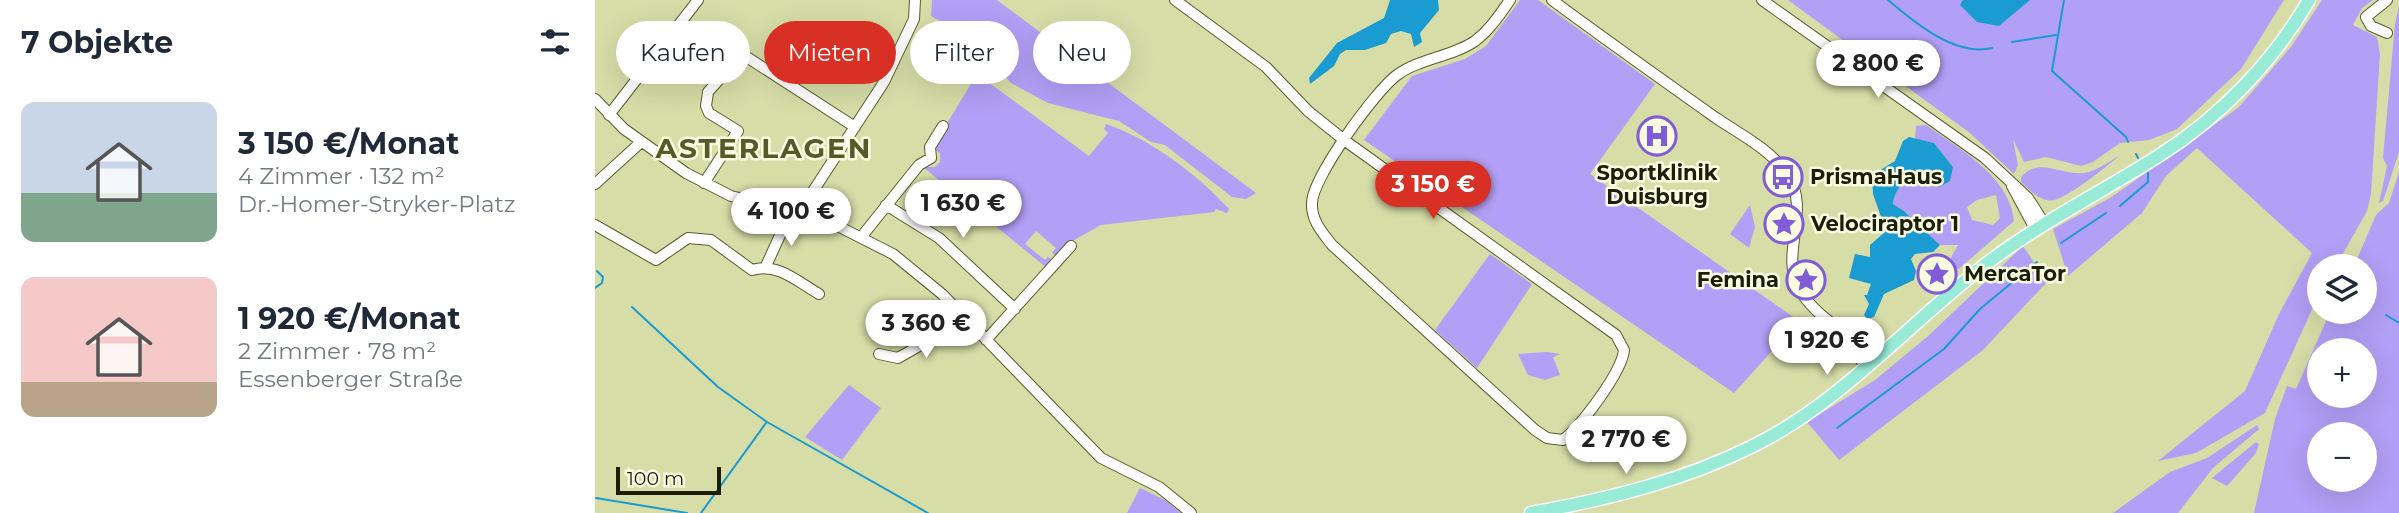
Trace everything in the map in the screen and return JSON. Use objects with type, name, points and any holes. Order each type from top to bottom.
[{"type":"main road","points":[[1531,513],[1659,484],[1726,458],[1780,431],[1866,368],[1940,302],[2039,226],[2161,155],[2199,128],[2261,68],[2309,0]]},
{"type":"street","points":[[609,115],[698,0]]},
{"type":"street","points":[[766,266],[786,222],[795,214],[884,82],[914,19],[915,0]]},
{"type":"street","points":[[1175,0],[1266,67],[1308,111],[1344,140],[1616,335],[1624,350],[1620,366],[1579,424],[1563,440],[1547,438],[1535,430],[1332,245],[1319,228],[1311,205],[1316,184],[1344,140],[1394,77],[1408,67],[1475,41],[1491,26],[1510,0]]},
{"type":"street","points":[[1552,0],[1746,139],[1784,170],[1793,183],[1799,203],[1793,245],[1794,276],[1801,292],[1826,320],[1876,359]]},
{"type":"street","points":[[1762,0],[1985,158],[2010,183],[2039,226]]},
{"type":"street","points":[[2387,0],[2365,17],[2371,26],[2387,33]]},
{"type":"street","points":[[704,183],[737,131],[709,113],[706,100],[708,92],[742,54],[855,127]]},
{"type":"street","points":[[595,99],[640,143],[704,183],[731,196],[795,214],[824,219],[862,236],[909,266],[957,309],[1101,458],[1159,487],[1191,513]]},
{"type":"street","points":[[862,236],[919,165],[932,158],[929,147],[943,125]]},
{"type":"street","points":[[595,184],[640,143]]},
{"type":"street","points":[[886,205],[939,238],[1015,309]]},
{"type":"street","points":[[595,225],[656,260],[678,243],[699,237],[721,246],[752,270],[766,266],[819,294]]},
{"type":"street","points":[[986,340],[1071,246]]},
{"type":"street","points":[[879,354],[892,359],[915,349],[957,309]]},
{"type":"street","points":[[1844,333],[1866,368]]},
{"type":"shaded area","points":[[932,0],[997,0],[1033,27],[1033,84],[1110,84],[1256,193],[1246,199],[1232,197],[1165,145],[1151,142],[1119,121],[1048,103],[1013,84],[1019,84],[1019,21],[940,21],[931,16]]},
{"type":"shaded area","points":[[1520,0],[1538,0],[1655,84],[1590,174],[1799,321],[1734,393],[1364,140],[1412,76],[1465,59],[1486,46]]},
{"type":"shaded area","points":[[1788,0],[2284,0],[2241,69],[2177,129],[2149,140],[2120,143],[2093,162],[2081,166],[2046,157],[2024,162],[2013,139],[2018,165],[2014,174],[1970,133]]},
{"type":"shaded area","points":[[2322,0],[2373,0],[2362,8],[2353,25],[2377,37],[2380,54],[2371,194],[2367,211],[2343,254],[2311,254],[2197,148],[2166,176],[2142,213],[2068,276],[2053,229],[2110,198],[2238,108],[2291,47]]},
{"type":"shaded area","points":[[2399,6],[2399,152],[2383,201],[2379,203],[2387,166],[2383,158]]},
{"type":"shaded area","points":[[971,84],[991,84],[1089,156],[1108,133],[1104,129],[1106,124],[1140,139],[1173,159],[1229,209],[1227,213],[1216,209],[1214,212],[1101,225],[1074,240],[1057,257],[1052,253],[1056,248],[1036,231],[1025,244],[1045,260],[1048,257],[1054,261],[1047,268],[923,167],[935,167],[940,162],[940,153],[932,148]]},
{"type":"shaded area","points":[[1926,125],[1981,165],[2003,190],[2014,221],[1960,268],[1947,274],[1948,263],[1958,245],[1940,245],[1893,204],[1908,170],[1929,174],[1953,167],[1934,143],[1915,139],[1916,126]],"holes":[[[1996,195],[2000,218],[1993,225],[1972,220],[1967,207],[1977,200]]]},
{"type":"shaded area","points":[[2119,156],[2078,187],[2054,200],[2040,198],[2021,182],[2021,177],[2035,168],[2084,173]]},
{"type":"shaded area","points":[[2399,172],[2399,513],[2254,513],[2275,419],[2287,386],[2296,389],[2307,364],[2307,408],[2377,408],[2377,338],[2319,338],[2325,324],[2377,324],[2377,254],[2359,254],[2376,215],[2389,203]]},
{"type":"shaded area","points":[[1750,205],[1755,227],[1749,248],[1730,234]]},
{"type":"shaded area","points":[[2023,246],[2047,282],[1983,350],[1839,460],[1807,422],[1875,380],[1927,337]]},
{"type":"shaded area","points":[[1490,254],[1532,284],[1477,368],[1435,330]]},
{"type":"shaded area","points":[[2307,262],[2307,320],[2265,413],[2196,453],[2158,461],[2245,391],[2279,314]]},
{"type":"shaded area","points":[[1518,354],[1560,354],[1553,357],[1560,375],[1545,380],[1528,375]]},
{"type":"shaded area","points":[[849,385],[881,408],[842,460],[805,437]]},
{"type":"shaded area","points":[[2257,425],[2259,429],[2213,468],[2178,513],[2113,513],[2170,472],[2207,458]]},
{"type":"shaded area","points":[[2256,442],[2259,444],[2256,453],[2227,486],[2212,478]]},
{"type":"shaded area","points":[[1140,488],[1165,500],[1181,513],[1127,513]]},
{"type":"water","points":[[1390,0],[1438,0],[1439,10],[1420,33],[1422,42],[1414,47],[1411,34],[1401,31],[1391,34],[1386,43],[1365,50],[1346,50],[1340,54],[1334,66],[1310,84],[1309,78],[1337,43],[1384,18]]},
{"type":"water","points":[[1963,0],[2030,0],[1999,26],[1977,22],[1960,5]]},
{"type":"water","points":[[1909,137],[1934,143],[1953,167],[1950,181],[1939,187],[1929,174],[1908,170],[1893,200],[1893,204],[1940,245],[1933,252],[1915,254],[1911,259],[1916,271],[1914,280],[1884,294],[1874,317],[1867,319],[1864,315],[1869,304],[1864,295],[1867,295],[1871,284],[1849,278],[1855,254],[1870,257],[1870,245],[1886,231],[1873,194],[1872,175],[1895,161],[1903,141]]},
{"type":"waterway","points":[[1888,0],[1910,18],[1950,43],[1978,49],[1992,48]]},
{"type":"waterway","points":[[2064,0],[2052,71],[2126,137],[2128,142]]},
{"type":"waterway","points":[[2012,42],[2056,35]]},
{"type":"waterway","points":[[2136,154],[2138,158]]},
{"type":"waterway","points":[[2120,206],[2148,182],[2148,173]]},
{"type":"waterway","points":[[2061,243],[2106,213]]},
{"type":"waterway","points":[[1837,428],[1944,349],[1980,309],[2037,262]]},
{"type":"waterway","points":[[595,288],[602,283],[603,277],[597,271]]},
{"type":"waterway","points":[[632,307],[718,387],[767,422],[928,513]]},
{"type":"waterway","points":[[2386,315],[2399,323]]},
{"type":"waterway","points":[[701,513],[766,423]]},
{"type":"waterway","points":[[596,498],[687,513]]},
{"type":"place","name":"Sportklinik Duisburg","points":[[1657,136]]},
{"type":"place","name":"PrismaHaus","points":[[1783,177]]},
{"type":"place","name":"Velociraptor 1","points":[[1784,224]]},
{"type":"place","name":"MercaTor","points":[[1937,274]]},
{"type":"place","name":"Femina","points":[[1806,280]]},
{"type":"district","name":"ASTERLAGEN","points":[[764,148]]}]
